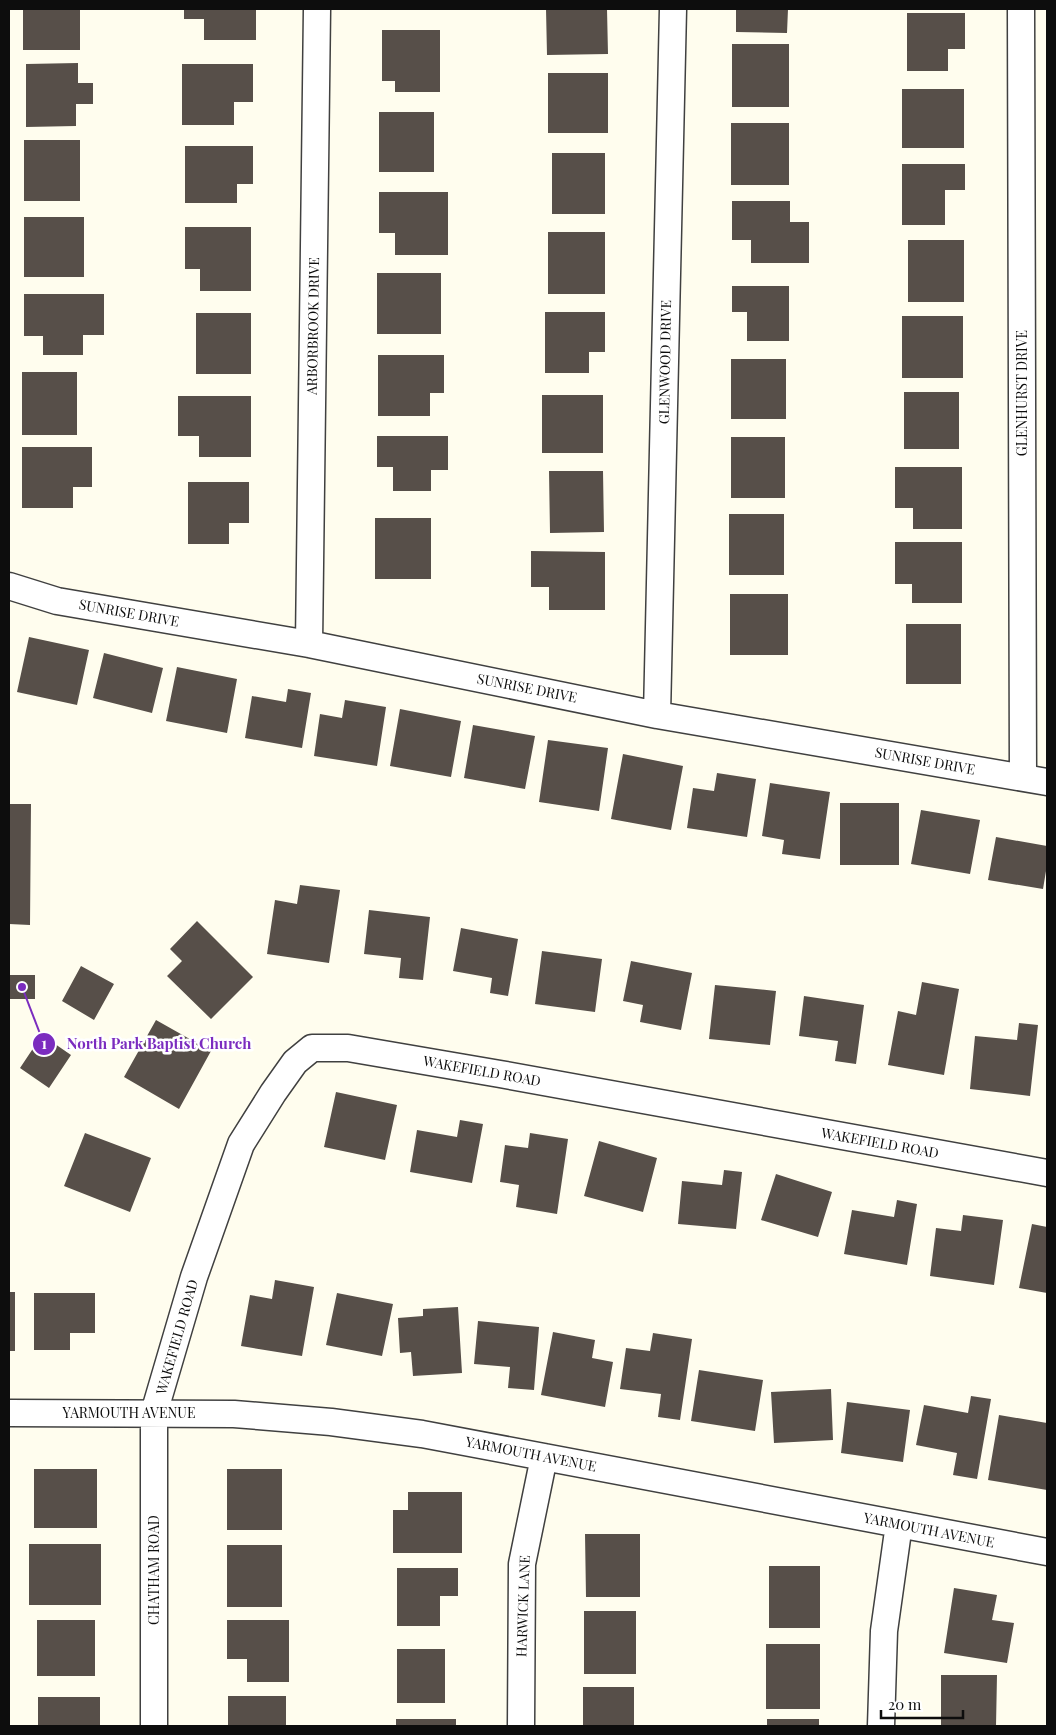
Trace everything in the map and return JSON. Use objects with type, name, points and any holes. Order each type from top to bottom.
[{"type":"street","name":"ARBORBROOK DRIVE","points":[[309,644],[318,9]]},
{"type":"street","name":"GLENWOOD DRIVE","points":[[657,715],[673,9]]},
{"type":"street","name":"GLENHURST DRIVE","points":[[1021,9],[1035,780]]},
{"type":"street","name":"SUNRISE DRIVE","points":[[9,586],[57,601],[309,644],[657,715],[1035,780]]},
{"type":"street","name":"WAKEFIELD ROAD","points":[[154,1413],[194,1277],[241,1144],[295,1062],[312,1048],[348,1048],[1047,1173]]},
{"type":"street","name":"YARMOUTH AVENUE","points":[[9,1413],[234,1414],[330,1422],[422,1434],[1047,1552]]},
{"type":"street","name":"CHATHAM ROAD","points":[[154,1413],[154,1726]]},
{"type":"street","name":"HARWICK LANE","points":[[521,1726],[522,1564],[544,1457]]},
{"type":"street","points":[[881,1726],[884,1632],[899,1524]]},
{"type":"building","points":[[23,9],[80,9],[80,50],[23,50]]},
{"type":"building","points":[[184,9],[256,9],[256,40],[204,40],[204,19],[184,19]]},
{"type":"building","points":[[546,9],[607,9],[608,54],[547,55]]},
{"type":"building","points":[[736,9],[788,9],[787,33],[736,32]]},
{"type":"building","points":[[907,13],[965,13],[965,49],[948,49],[948,71],[907,71]]},
{"type":"building","points":[[382,30],[440,30],[440,92],[395,92],[395,81],[382,81]]},
{"type":"building","points":[[732,44],[789,44],[789,107],[732,107]]},
{"type":"building","points":[[78,63],[78,83],[93,83],[93,104],[76,104],[76,126],[26,127],[26,64]]},
{"type":"building","points":[[182,64],[253,64],[253,102],[234,102],[234,125],[182,125]]},
{"type":"building","points":[[548,73],[608,73],[608,133],[548,133]]},
{"type":"building","points":[[902,89],[964,89],[964,148],[902,148]]},
{"type":"building","points":[[379,112],[434,112],[434,172],[379,172]]},
{"type":"building","points":[[731,123],[789,123],[789,185],[731,185]]},
{"type":"building","points":[[24,140],[80,140],[80,201],[24,201]]},
{"type":"building","points":[[185,146],[253,146],[253,184],[237,184],[237,203],[185,203]]},
{"type":"building","points":[[552,153],[605,153],[605,214],[552,214]]},
{"type":"building","points":[[902,164],[965,164],[965,190],[945,190],[945,225],[902,225]]},
{"type":"building","points":[[379,192],[448,192],[448,255],[395,255],[395,233],[379,233]]},
{"type":"building","points":[[732,201],[790,201],[790,222],[809,222],[809,263],[751,263],[751,240],[732,240]]},
{"type":"building","points":[[24,217],[84,217],[84,277],[24,277]]},
{"type":"building","points":[[185,227],[251,227],[251,291],[200,291],[200,269],[185,269]]},
{"type":"building","points":[[548,232],[605,232],[605,294],[548,294]]},
{"type":"building","points":[[908,240],[964,240],[964,302],[908,302]]},
{"type":"building","points":[[377,273],[441,273],[441,334],[377,334]]},
{"type":"building","points":[[732,286],[789,286],[789,341],[747,341],[747,312],[732,312]]},
{"type":"building","points":[[24,294],[104,294],[104,335],[83,335],[83,355],[43,355],[43,336],[24,336]]},
{"type":"building","points":[[545,312],[605,312],[605,352],[589,352],[589,373],[545,373]]},
{"type":"building","points":[[196,313],[251,313],[251,374],[196,374]]},
{"type":"building","points":[[902,316],[963,316],[963,378],[902,378]]},
{"type":"building","points":[[378,355],[444,355],[444,393],[430,393],[430,416],[378,416]]},
{"type":"building","points":[[731,359],[786,359],[786,419],[731,419]]},
{"type":"building","points":[[22,372],[77,372],[77,435],[22,435]]},
{"type":"building","points":[[904,392],[959,392],[959,449],[904,449]]},
{"type":"building","points":[[542,395],[603,395],[603,453],[542,453]]},
{"type":"building","points":[[178,396],[251,396],[251,457],[199,457],[199,436],[178,436]]},
{"type":"building","points":[[377,436],[448,436],[448,470],[431,470],[431,491],[393,491],[393,467],[377,467]]},
{"type":"building","points":[[731,437],[785,437],[785,498],[731,498]]},
{"type":"building","points":[[22,447],[92,447],[92,487],[73,487],[73,508],[22,508]]},
{"type":"building","points":[[895,467],[962,467],[962,529],[913,529],[913,508],[895,508]]},
{"type":"building","points":[[549,471],[603,471],[604,532],[550,533]]},
{"type":"building","points":[[188,482],[249,482],[249,523],[229,523],[229,544],[188,544]]},
{"type":"building","points":[[729,514],[784,514],[784,575],[729,575]]},
{"type":"building","points":[[375,518],[431,518],[431,579],[375,579]]},
{"type":"building","points":[[895,542],[962,542],[962,603],[912,603],[912,584],[895,584]]},
{"type":"building","points":[[531,551],[605,552],[605,610],[549,610],[549,587],[531,587]]},
{"type":"building","points":[[730,594],[788,594],[788,655],[730,655]]},
{"type":"building","points":[[906,624],[961,624],[961,684],[906,684]]},
{"type":"building","points":[[29,637],[89,650],[77,705],[17,692]]},
{"type":"building","points":[[104,653],[163,668],[152,713],[93,698]]},
{"type":"building","points":[[177,667],[237,679],[227,733],[166,721]]},
{"type":"building","points":[[288,689],[311,693],[302,748],[245,738],[252,696],[286,702]]},
{"type":"building","points":[[345,700],[386,707],[377,766],[314,756],[320,714],[342,718]]},
{"type":"building","points":[[400,709],[461,721],[451,777],[390,766]]},
{"type":"building","points":[[473,725],[535,736],[525,789],[464,778]]},
{"type":"building","points":[[548,740],[608,748],[599,811],[539,802]]},
{"type":"building","points":[[623,754],[683,766],[671,830],[611,819]]},
{"type":"building","points":[[717,773],[756,779],[747,837],[687,828],[693,788],[714,791]]},
{"type":"building","points":[[770,783],[830,792],[820,859],[782,854],[784,840],[762,836]]},
{"type":"building","points":[[840,803],[899,803],[899,865],[840,865]]},
{"type":"building","points":[[9,804],[31,804],[30,925],[9,924]]},
{"type":"building","points":[[921,810],[980,820],[970,874],[911,864]]},
{"type":"building","points":[[996,837],[1047,846],[1047,865],[1043,889],[988,880]]},
{"type":"building","points":[[300,885],[340,890],[329,963],[267,954],[275,900],[297,904]]},
{"type":"building","points":[[369,910],[430,917],[423,980],[399,978],[401,958],[364,954]]},
{"type":"building","points":[[197,921],[253,977],[211,1019],[167,976],[182,961],[170,949]]},
{"type":"building","points":[[461,928],[518,939],[508,996],[490,993],[492,978],[453,971]]},
{"type":"building","points":[[542,951],[602,959],[595,1012],[535,1004]]},
{"type":"building","points":[[631,961],[692,973],[681,1030],[640,1022],[643,1005],[623,1001]]},
{"type":"building","points":[[81,966],[114,984],[94,1020],[62,1001]]},
{"type":"building","points":[[9,975],[35,975],[35,999],[9,999]]},
{"type":"building","points":[[922,982],[959,989],[944,1075],[888,1065],[898,1011],[916,1015]]},
{"type":"building","points":[[715,985],[776,991],[770,1045],[709,1039]]},
{"type":"building","points":[[804,996],[864,1005],[856,1064],[835,1061],[838,1041],[799,1036]]},
{"type":"building","points":[[156,1020],[211,1051],[179,1109],[124,1077]]},
{"type":"building","points":[[1019,1023],[1038,1025],[1030,1096],[970,1089],[975,1036],[1017,1040]]},
{"type":"building","points":[[42,1035],[71,1055],[49,1088],[20,1068]]},
{"type":"building","points":[[336,1092],[397,1105],[385,1160],[324,1147]]},
{"type":"building","points":[[460,1120],[483,1124],[472,1183],[410,1172],[417,1130],[457,1137]]},
{"type":"building","points":[[85,1133],[151,1158],[130,1212],[64,1186]]},
{"type":"building","points":[[530,1133],[568,1139],[557,1214],[516,1207],[519,1185],[500,1182],[505,1145],[528,1148]]},
{"type":"building","points":[[599,1141],[657,1158],[643,1212],[584,1196]]},
{"type":"building","points":[[724,1170],[742,1172],[736,1229],[678,1224],[682,1181],[722,1185]]},
{"type":"building","points":[[776,1174],[832,1192],[818,1237],[761,1220]]},
{"type":"building","points":[[897,1200],[917,1204],[907,1265],[844,1254],[852,1210],[894,1217]]},
{"type":"building","points":[[963,1215],[1003,1220],[994,1285],[930,1276],[936,1228],[961,1231]]},
{"type":"building","points":[[1032,1224],[1047,1227],[1047,1293],[1019,1288]]},
{"type":"building","points":[[275,1280],[314,1287],[302,1356],[241,1346],[250,1295],[272,1299]]},
{"type":"building","points":[[9,1292],[15,1292],[15,1351],[9,1351]]},
{"type":"building","points":[[34,1293],[95,1293],[95,1333],[70,1333],[70,1350],[34,1350]]},
{"type":"building","points":[[337,1293],[393,1304],[382,1356],[326,1345]]},
{"type":"building","points":[[458,1307],[462,1373],[413,1376],[411,1352],[400,1353],[398,1318],[423,1316],[423,1309]]},
{"type":"building","points":[[478,1321],[539,1327],[534,1390],[508,1388],[510,1367],[474,1364]]},
{"type":"building","points":[[553,1332],[595,1340],[592,1358],[613,1362],[605,1407],[541,1395]]},
{"type":"building","points":[[653,1333],[692,1339],[680,1420],[658,1417],[661,1394],[620,1389],[626,1348],[650,1351]]},
{"type":"building","points":[[699,1370],[763,1380],[755,1431],[691,1421]]},
{"type":"building","points":[[831,1389],[833,1440],[774,1443],[771,1392]]},
{"type":"building","points":[[971,1396],[991,1399],[977,1479],[953,1475],[957,1453],[916,1445],[924,1405],[968,1413]]},
{"type":"building","points":[[847,1402],[910,1410],[903,1462],[841,1453]]},
{"type":"building","points":[[999,1415],[1047,1423],[1047,1490],[988,1480]]},
{"type":"building","points":[[34,1469],[97,1469],[97,1528],[34,1528]]},
{"type":"building","points":[[227,1469],[282,1469],[282,1530],[227,1530]]},
{"type":"building","points":[[408,1492],[462,1492],[462,1553],[393,1553],[393,1510],[408,1510]]},
{"type":"building","points":[[585,1534],[640,1534],[640,1597],[586,1597]]},
{"type":"building","points":[[29,1544],[101,1544],[101,1605],[29,1605]]},
{"type":"building","points":[[227,1545],[282,1545],[282,1607],[227,1607]]},
{"type":"building","points":[[769,1566],[820,1566],[820,1628],[769,1628]]},
{"type":"building","points":[[397,1568],[458,1568],[458,1596],[440,1596],[440,1626],[397,1626]]},
{"type":"building","points":[[954,1588],[997,1595],[992,1620],[1014,1623],[1007,1663],[944,1653]]},
{"type":"building","points":[[584,1611],[636,1611],[636,1674],[584,1674]]},
{"type":"building","points":[[37,1620],[95,1620],[95,1676],[37,1676]]},
{"type":"building","points":[[227,1620],[289,1620],[289,1682],[247,1682],[247,1659],[227,1659]]},
{"type":"building","points":[[766,1644],[820,1644],[820,1709],[766,1709]]},
{"type":"building","points":[[397,1649],[445,1649],[445,1703],[397,1703]]},
{"type":"building","points":[[941,1675],[997,1675],[996,1726],[941,1726]]},
{"type":"building","points":[[583,1687],[634,1687],[634,1726],[583,1726]]},
{"type":"building","points":[[228,1696],[286,1696],[286,1726],[228,1726]]},
{"type":"building","points":[[38,1697],[100,1697],[100,1726],[38,1726]]},
{"type":"building","points":[[396,1719],[456,1719],[456,1726],[396,1726]]},
{"type":"building","points":[[767,1719],[819,1719],[819,1726],[767,1726]]},
{"type":"place","name":"North Park Baptist Church","points":[[22,987]]}]
